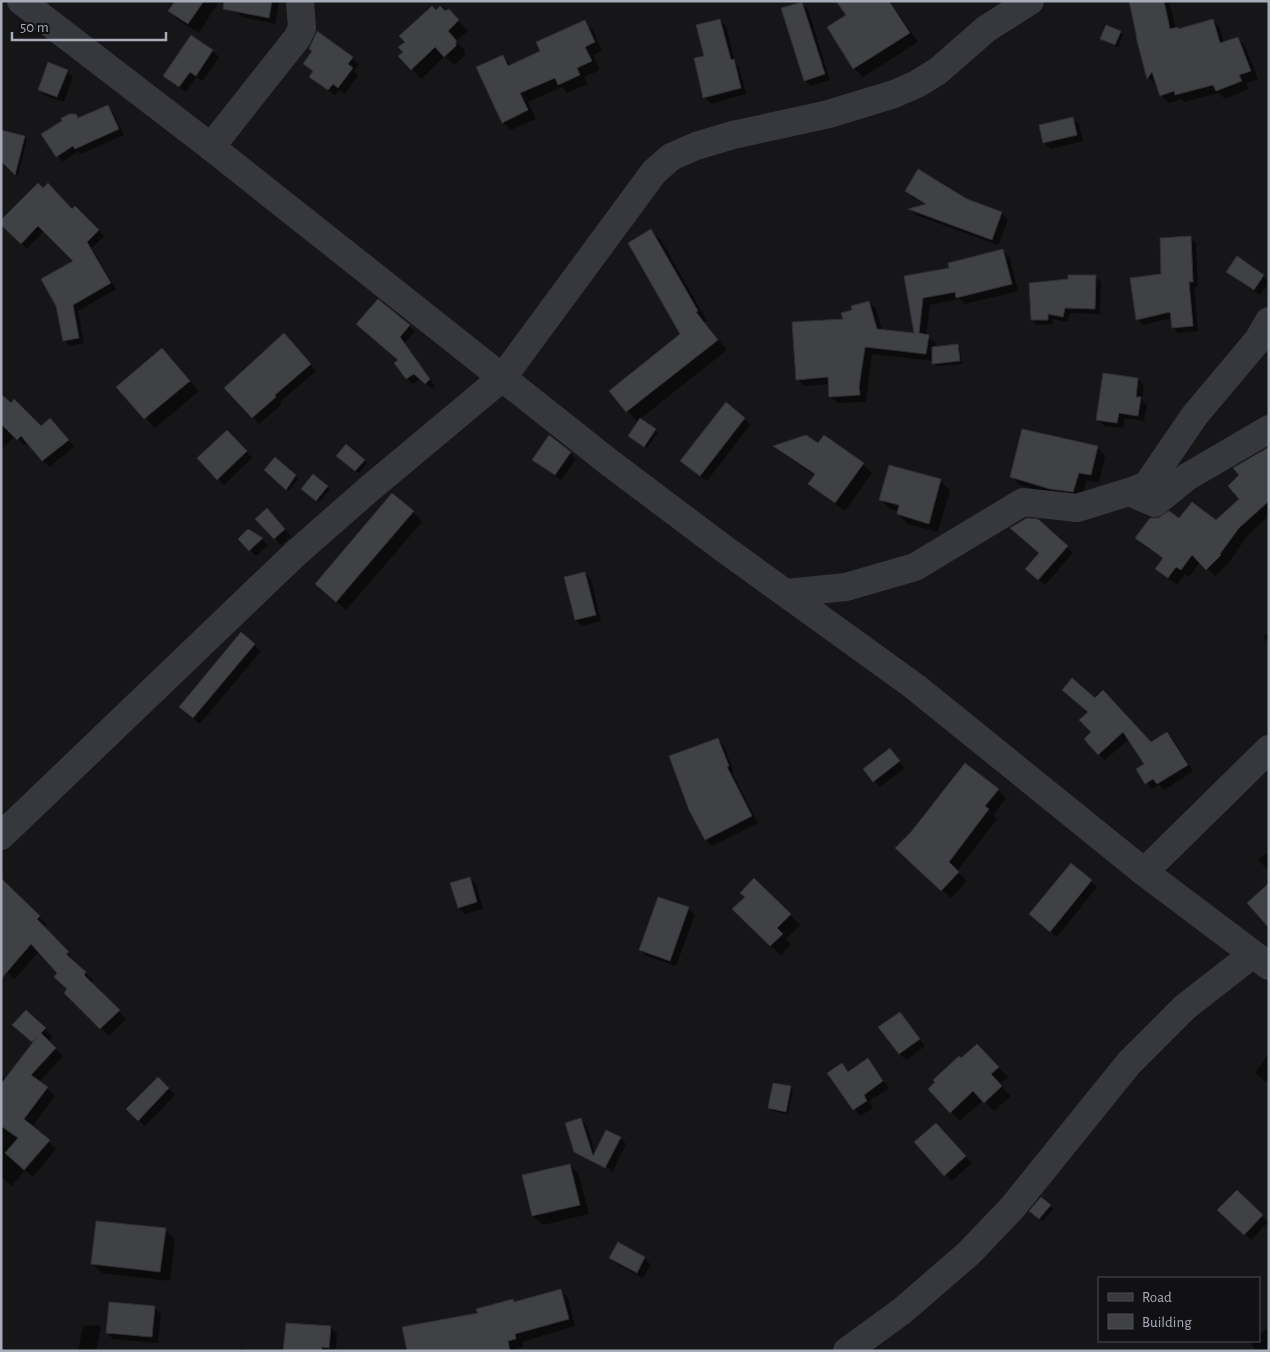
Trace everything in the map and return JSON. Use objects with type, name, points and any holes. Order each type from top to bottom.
[{"type":"street","points":[[21,1],[211,147],[610,463],[914,686],[1144,872],[1261,960],[1185,1007],[1129,1063],[1012,1208],[969,1253],[902,1311],[846,1351]]},
{"type":"street","points":[[211,147],[297,38],[302,28],[300,1]]},
{"type":"street","points":[[1,836],[295,554],[369,489],[503,378],[654,172],[671,157],[715,140],[829,114],[894,94],[918,84],[938,71],[986,29],[1030,1]]},
{"type":"street","points":[[786,593],[846,587],[915,568],[1023,502],[1077,508],[1147,485],[1195,415],[1258,340],[1269,321]]},
{"type":"street","points":[[1130,492],[1155,503],[1187,477],[1269,429]]},
{"type":"street","points":[[1144,872],[1269,749]]},
{"type":"building","points":[[175,1],[204,1],[188,24],[168,11]]},
{"type":"building","points":[[224,1],[272,1],[269,18],[223,9]]},
{"type":"building","points":[[836,1],[889,1],[910,33],[853,69],[827,27],[846,15]]},
{"type":"building","points":[[1129,1],[1164,1],[1170,29],[1178,27],[1178,29],[1213,19],[1220,43],[1238,37],[1251,71],[1239,75],[1242,81],[1216,91],[1213,85],[1175,95],[1174,91],[1160,96],[1152,72],[1147,79]]},
{"type":"building","points":[[802,2],[825,74],[804,81],[781,8]]},
{"type":"building","points":[[432,6],[436,10],[440,6],[445,11],[449,9],[459,20],[448,31],[456,40],[456,46],[444,57],[435,47],[411,70],[398,56],[403,52],[398,47],[405,42],[399,36]]},
{"type":"building","points":[[720,19],[731,60],[734,59],[741,88],[703,98],[694,58],[704,56],[696,25]]},
{"type":"building","points":[[585,20],[595,42],[585,47],[592,61],[577,68],[580,75],[558,85],[555,78],[520,93],[528,110],[502,123],[476,67],[503,55],[508,66],[540,51],[536,42]]},
{"type":"building","points":[[1106,25],[1121,31],[1115,45],[1100,39]]},
{"type":"building","points":[[317,31],[353,57],[348,64],[353,68],[338,88],[333,84],[328,90],[309,77],[313,71],[303,64],[312,51],[309,49]]},
{"type":"building","points":[[191,35],[213,50],[196,76],[190,72],[179,87],[163,76]]},
{"type":"building","points":[[48,62],[68,70],[57,97],[38,90]]},
{"type":"building","points":[[108,105],[119,129],[75,149],[73,146],[56,157],[41,134],[62,121],[61,118],[70,114],[76,114],[78,118]]},
{"type":"building","points":[[1073,117],[1077,135],[1043,143],[1039,125]]},
{"type":"building","points":[[1,130],[25,136],[15,175],[1,161]]},
{"type":"building","points":[[918,169],[967,199],[1002,212],[992,240],[908,209],[926,204],[905,191]]},
{"type":"building","points":[[38,183],[43,188],[48,183],[72,209],[75,206],[99,230],[87,242],[111,283],[73,305],[79,338],[63,341],[56,306],[41,279],[73,261],[38,226],[21,244],[1,225],[1,220]]},
{"type":"building","points":[[651,229],[698,311],[696,312],[718,340],[626,412],[609,391],[680,334],[628,243]]},
{"type":"building","points":[[1191,236],[1193,282],[1189,282],[1193,326],[1172,328],[1170,312],[1136,320],[1130,278],[1161,274],[1160,238]]},
{"type":"building","points":[[1003,249],[1012,284],[956,298],[955,292],[923,298],[919,333],[929,335],[926,354],[865,347],[859,387],[860,395],[829,397],[828,377],[796,380],[792,322],[843,319],[841,313],[852,310],[851,306],[869,301],[877,329],[914,333],[904,276],[949,268],[948,263]]},
{"type":"building","points":[[1237,256],[1264,275],[1254,290],[1226,272]]},
{"type":"building","points":[[1068,275],[1096,275],[1095,309],[1065,308],[1063,317],[1048,314],[1048,320],[1031,320],[1029,283],[1068,279]]},
{"type":"building","points":[[378,299],[410,325],[400,337],[430,379],[425,384],[414,374],[406,379],[394,363],[398,360],[356,324]]},
{"type":"building","points":[[284,333],[311,364],[252,418],[224,388]]},
{"type":"building","points":[[958,344],[960,361],[932,364],[932,347]]},
{"type":"building","points":[[162,348],[190,381],[144,419],[116,387]]},
{"type":"building","points":[[1103,373],[1138,378],[1136,397],[1141,397],[1138,416],[1119,413],[1117,423],[1096,420]]},
{"type":"building","points":[[1,394],[11,403],[14,399],[41,426],[50,418],[69,440],[42,461],[21,436],[17,440],[1,424]]},
{"type":"building","points":[[726,402],[745,418],[700,476],[680,461]]},
{"type":"building","points":[[640,418],[656,429],[644,447],[628,436]]},
{"type":"building","points":[[1022,429],[1098,446],[1091,475],[1079,473],[1073,492],[1050,489],[1010,477]]},
{"type":"building","points":[[227,430],[247,451],[217,480],[197,458]]},
{"type":"building","points":[[549,435],[571,452],[555,475],[532,460]]},
{"type":"building","points":[[806,435],[818,443],[824,435],[864,463],[835,503],[808,484],[815,474],[773,446]]},
{"type":"building","points":[[346,444],[365,460],[355,471],[336,456]]},
{"type":"building","points":[[1269,447],[1269,501],[1239,528],[1221,555],[1206,570],[1192,555],[1181,570],[1176,567],[1168,578],[1155,569],[1163,558],[1135,538],[1150,518],[1158,518],[1169,511],[1179,518],[1192,502],[1216,520],[1239,499],[1228,486],[1239,475],[1233,468]]},
{"type":"building","points":[[275,457],[296,475],[286,490],[264,470]]},
{"type":"building","points":[[889,465],[941,479],[929,524],[897,514],[899,505],[879,500]]},
{"type":"building","points":[[313,474],[328,486],[316,501],[301,489]]},
{"type":"building","points":[[392,493],[414,511],[336,602],[315,584]]},
{"type":"building","points":[[267,508],[285,529],[274,539],[255,519]]},
{"type":"building","points":[[1027,518],[1038,519],[1068,546],[1038,580],[1025,569],[1039,553],[1010,528]]},
{"type":"building","points":[[248,529],[263,538],[249,551],[238,539]]},
{"type":"building","points":[[585,572],[596,615],[575,620],[564,577]]},
{"type":"building","points":[[241,632],[255,644],[193,718],[179,707]]},
{"type":"building","points":[[1072,678],[1095,698],[1103,690],[1151,742],[1167,732],[1188,765],[1157,784],[1153,779],[1145,784],[1136,769],[1144,764],[1123,732],[1098,755],[1084,739],[1091,732],[1079,720],[1088,712],[1062,690]]},
{"type":"building","points":[[718,738],[729,766],[727,767],[752,816],[705,840],[689,810],[669,756]]},
{"type":"building","points":[[890,748],[900,761],[873,782],[863,769]]},
{"type":"building","points":[[965,763],[999,789],[985,806],[989,809],[949,862],[959,872],[941,891],[895,848],[911,832]]},
{"type":"building","points":[[1071,863],[1092,880],[1050,932],[1029,914]]},
{"type":"building","points":[[470,877],[477,902],[458,908],[450,883]]},
{"type":"building","points":[[1,878],[40,916],[37,919],[69,952],[66,954],[86,972],[84,975],[120,1010],[100,1029],[64,993],[67,989],[54,977],[57,973],[31,944],[1,979]]},
{"type":"building","points":[[754,878],[791,914],[777,928],[783,934],[770,946],[732,909],[745,897],[740,893]]},
{"type":"building","points":[[1269,883],[1269,928],[1247,903]]},
{"type":"building","points":[[658,897],[689,907],[670,961],[639,950]]},
{"type":"building","points":[[26,1010],[46,1028],[41,1033],[56,1048],[31,1075],[48,1087],[24,1119],[50,1140],[24,1170],[5,1153],[18,1138],[1,1126],[1,1084],[37,1037],[32,1042],[12,1025]]},
{"type":"building","points":[[900,1012],[920,1039],[899,1054],[878,1027]]},
{"type":"building","points":[[977,1044],[999,1067],[991,1074],[1002,1086],[984,1103],[973,1091],[950,1113],[928,1089],[935,1082],[933,1080],[959,1056],[961,1058]]},
{"type":"building","points":[[868,1058],[883,1081],[864,1095],[867,1101],[853,1110],[827,1073],[842,1063],[848,1072]]},
{"type":"building","points":[[158,1077],[169,1088],[138,1121],[126,1109]]},
{"type":"building","points":[[773,1083],[791,1086],[786,1112],[768,1108]]},
{"type":"building","points":[[581,1118],[593,1156],[606,1130],[621,1137],[605,1168],[574,1152],[565,1123]]},
{"type":"building","points":[[936,1123],[966,1156],[944,1176],[914,1142]]},
{"type":"building","points":[[570,1164],[580,1205],[532,1216],[522,1175]]},
{"type":"building","points":[[1237,1190],[1263,1215],[1244,1235],[1217,1210]]},
{"type":"building","points":[[1041,1197],[1051,1205],[1039,1219],[1029,1211]]},
{"type":"building","points":[[96,1221],[166,1228],[160,1272],[91,1264]]},
{"type":"building","points":[[618,1242],[645,1257],[637,1273],[609,1258]]},
{"type":"building","points":[[561,1289],[569,1319],[515,1334],[516,1339],[508,1341],[510,1351],[407,1351],[402,1327],[478,1313],[476,1309],[513,1299],[514,1302]]},
{"type":"building","points":[[109,1302],[155,1306],[152,1337],[106,1333]]},
{"type":"building","points":[[286,1323],[331,1326],[329,1348],[322,1347],[322,1351],[283,1351]]}]
